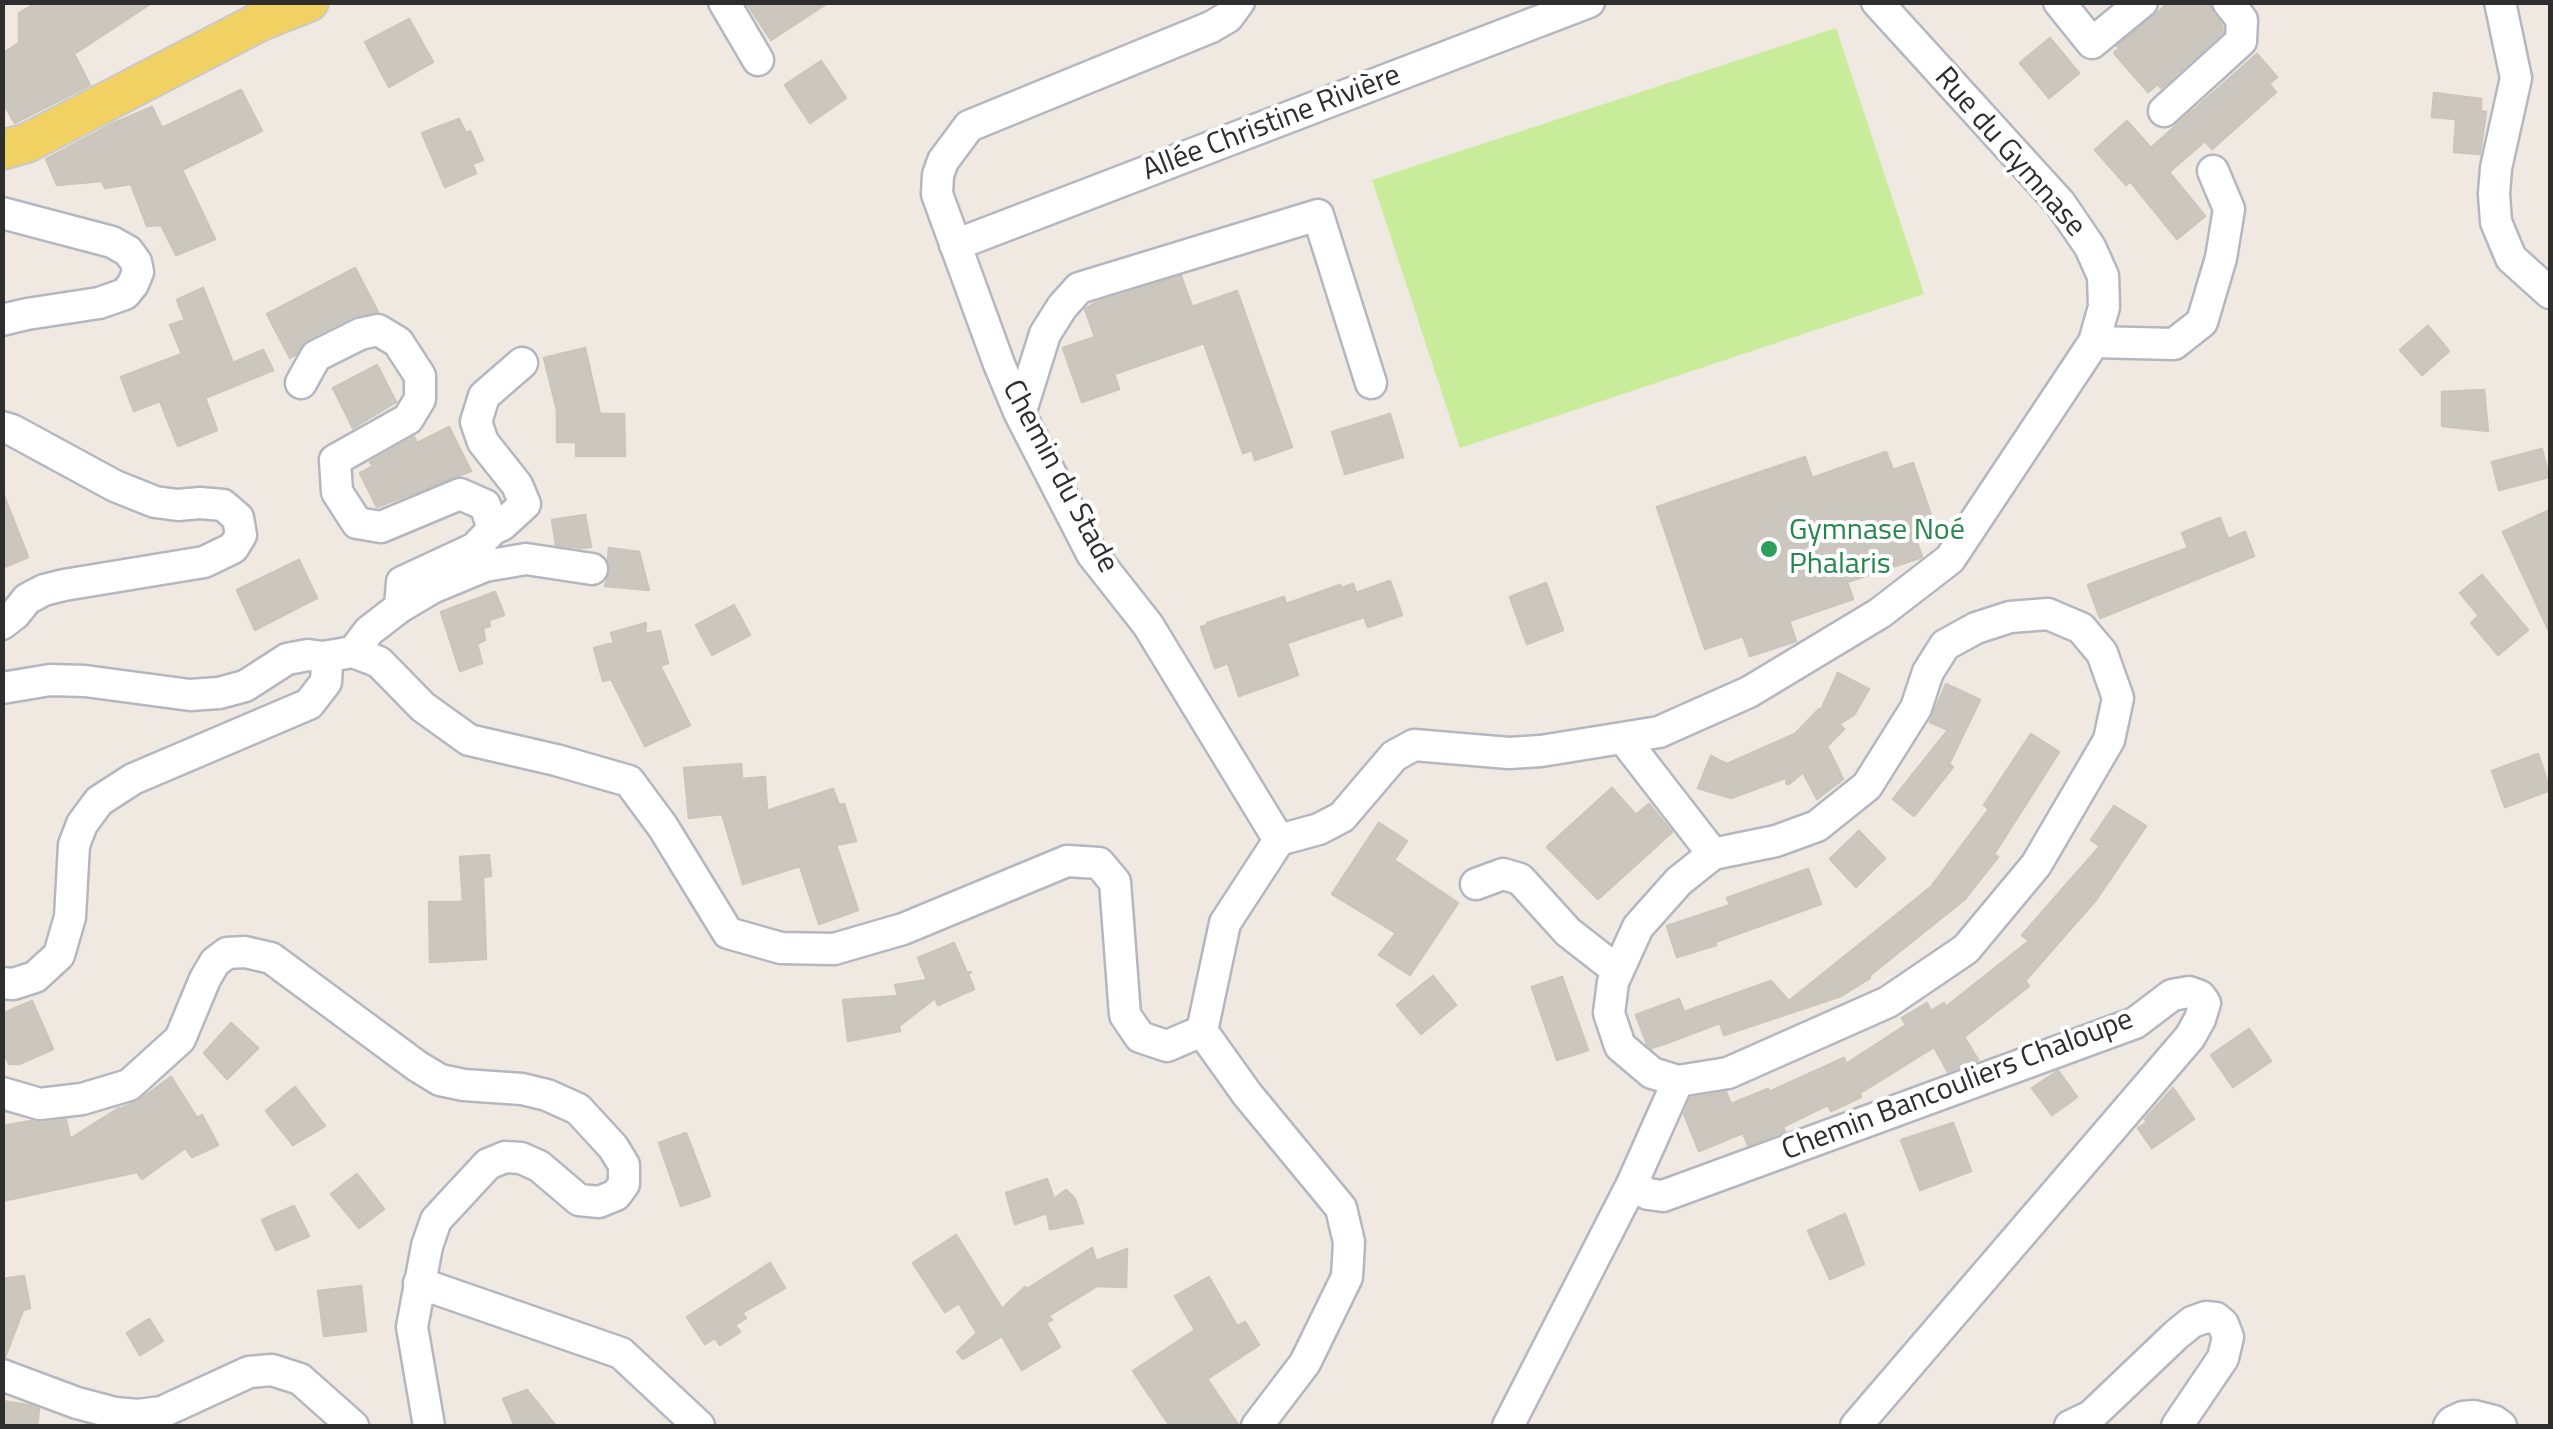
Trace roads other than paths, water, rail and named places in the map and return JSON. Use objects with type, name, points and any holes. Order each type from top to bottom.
[{"type":"main road","points":[[11,142],[261,21],[309,2]]},
{"type":"street","points":[[724,2],[758,60]]},
{"type":"street","name":"Chemin du Stade","points":[[1239,2],[1228,17],[1211,28],[969,126],[938,174],[937,194],[1020,414],[1092,554],[1148,625],[1279,840]]},
{"type":"street","name":"Allée Christine Rivière","points":[[955,246],[1589,2]]},
{"type":"street","name":"Rue du Gymnase","points":[[1622,738],[1659,732],[1749,692],[1880,613],[1950,558],[2094,342],[2104,308],[2103,276],[2090,247],[2060,203],[1877,2]]},
{"type":"street","points":[[2059,2],[2092,43],[2142,2]]},
{"type":"street","points":[[2164,111],[2241,41],[2242,20],[2228,2]]},
{"type":"street","points":[[2500,2],[2516,78],[2496,168],[2496,222],[2511,258],[2550,293]]},
{"type":"street","points":[[2094,342],[2174,344],[2202,322],[2221,258],[2229,209],[2213,170]]},
{"type":"street","points":[[2,213],[112,242],[128,251],[138,272],[125,294],[99,303],[2,320]]},
{"type":"street","points":[[1020,414],[1045,334],[1079,288],[1318,214],[1371,383]]},
{"type":"street","points":[[301,383],[316,356],[360,334],[378,330],[398,342],[420,376],[420,399],[408,419],[335,460],[337,492],[356,523],[382,527],[460,494],[485,506],[493,529]]},
{"type":"street","points":[[400,607],[402,582],[475,548],[525,504],[517,485],[483,442],[476,422],[484,396],[522,364]]},
{"type":"street","points":[[2,427],[114,486],[156,502],[223,505],[238,518],[241,536],[233,548],[204,562],[44,590],[27,599],[2,624]]},
{"type":"street","points":[[2,983],[35,977],[59,955],[70,917],[74,845],[82,824],[99,801],[133,779],[309,704],[326,682],[328,666],[338,655],[400,607],[432,588],[485,566],[526,559],[592,569]]},
{"type":"street","points":[[2048,614],[2081,628],[2102,653],[2118,698],[2109,740],[2036,865],[1966,949],[1888,1002],[1728,1072],[1678,1081],[1652,1072],[1620,1046],[1610,1013],[1612,982],[1638,927],[1679,882],[1713,854],[1776,841],[1817,826],[1867,786],[1916,708],[1928,672],[1946,645],[1976,628],[2010,617],[2048,614]]},
{"type":"street","points":[[2,688],[67,680],[190,695],[219,693],[245,686],[288,659],[308,655],[378,662],[423,707],[470,740],[629,781],[663,826],[728,933],[781,948],[834,949],[904,929],[1068,861],[1099,863],[1115,882],[1125,1015],[1140,1037],[1166,1046],[1202,1031]]},
{"type":"street","points":[[1257,1426],[1305,1364],[1347,1277],[1349,1242],[1342,1208],[1246,1094],[1202,1031],[1226,923],[1279,840],[1319,830],[1342,817],[1394,756],[1414,745],[1542,752],[1622,738],[1713,854]]},
{"type":"street","points":[[1476,884],[1503,874],[1520,879],[1568,932],[1618,971]]},
{"type":"street","points":[[2,1092],[40,1104],[82,1099],[129,1084],[180,1039],[215,962],[228,953],[245,952],[271,958],[440,1080],[548,1095],[578,1110],[624,1165],[624,1184],[616,1196],[598,1202],[579,1200],[539,1166],[506,1157],[488,1164],[436,1220],[426,1246],[412,1327],[429,1426]]},
{"type":"street","name":"Chemin Bancouliers Chaloupe","points":[[1632,1184],[1648,1194],[1664,1196],[2135,1023],[2172,995],[2189,992],[2200,996],[2205,1004],[2190,1037],[1856,1426]]},
{"type":"street","points":[[1508,1426],[1632,1184],[1678,1081]]},
{"type":"street","points":[[419,1283],[621,1353],[699,1426]]},
{"type":"street","points":[[2070,1426],[2092,1416],[2192,1322],[2216,1318],[2228,1336],[2223,1358],[2177,1426]]},
{"type":"street","points":[[2,1374],[77,1402],[115,1413],[138,1414],[162,1412],[249,1372],[272,1370],[300,1379],[353,1426]]},
{"type":"street","points":[[2449,1426],[2474,1416],[2501,1426]]},
{"type":"place","name":"Gymnase Noé Phalaris","points":[[1769,549]]}]
